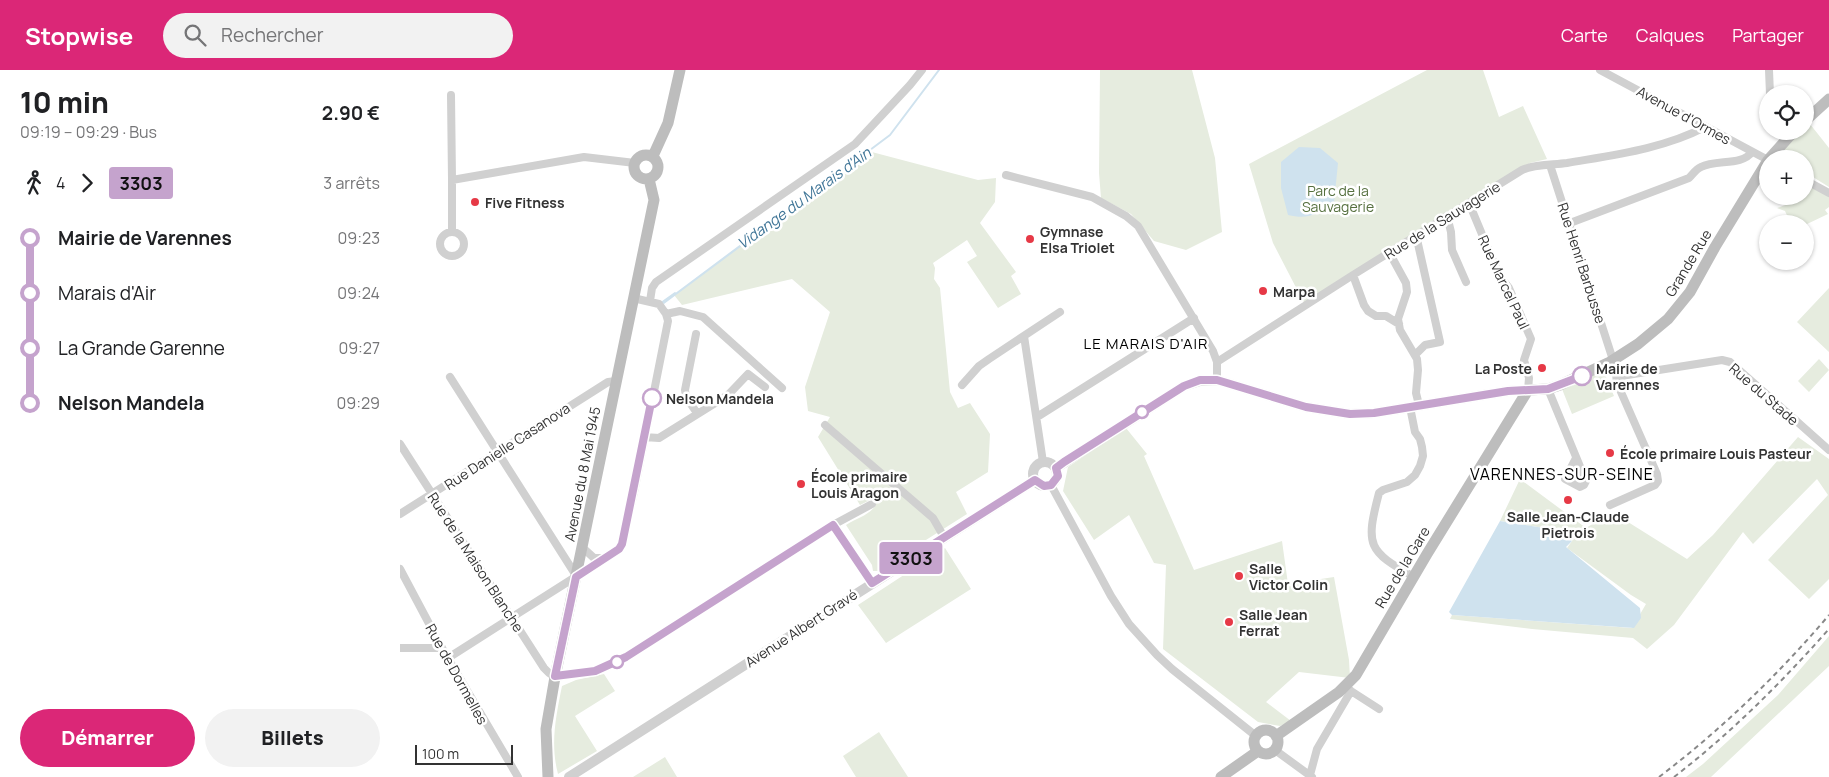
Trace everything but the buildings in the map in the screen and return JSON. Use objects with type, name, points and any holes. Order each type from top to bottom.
[{"type":"main road","points":[[653,156],[668,124],[680,70]]},
{"type":"main road","points":[[1814,113],[1829,99]]},
{"type":"main road","name":"Grande Rue","points":[[1776,150],[1783,140]]},
{"type":"main road","points":[[642,155],[653,156],[658,162],[658,169],[655,175],[649,179],[638,176],[634,170],[635,163],[642,155]]},
{"type":"main road","name":"Grande Rue","points":[[1528,390],[1548,389],[1612,361],[1656,330],[1677,309],[1690,292],[1759,175]]},
{"type":"main road","name":"Avenue du 8 Mai 1945","points":[[548,777],[546,729],[555,676],[654,200],[649,179]]},
{"type":"main road","name":"Rue de la Gare","points":[[1276,736],[1339,692],[1349,688],[1528,390]]},
{"type":"main road","points":[[1264,730],[1276,736],[1278,743],[1275,750],[1268,754],[1258,751],[1255,746],[1256,736],[1264,730]]},
{"type":"main road","points":[[1221,777],[1258,751]]},
{"type":"street","points":[[650,301],[652,288],[656,282],[855,144],[922,70]]},
{"type":"street","name":"Avenue d'Ormes","points":[[1600,70],[1759,156]]},
{"type":"street","points":[[1769,70],[1770,85]]},
{"type":"street","points":[[451,95],[452,232]]},
{"type":"street","name":"Rue de la Sauvagerie","points":[[1217,362],[1416,235],[1528,167],[1622,154],[1688,136],[1705,126]]},
{"type":"street","points":[[1570,223],[1690,178],[1700,167],[1707,164],[1745,158],[1752,152]]},
{"type":"street","points":[[452,180],[584,157],[635,163]]},
{"type":"street","name":"Rue Henri Barbusse","points":[[1550,165],[1570,223],[1612,361]]},
{"type":"street","points":[[1006,175],[1092,196],[1126,216],[1138,226],[1194,318],[1217,362],[1217,380]]},
{"type":"street","points":[[1814,185],[1829,193]]},
{"type":"street","name":"Rue Marcel Paul","points":[[1469,203],[1499,275],[1509,288],[1531,339],[1524,360],[1530,378],[1528,390]]},
{"type":"street","points":[[1447,216],[1451,232],[1452,250],[1466,282]]},
{"type":"street","points":[[1415,354],[1425,345],[1440,342],[1416,235]]},
{"type":"street","points":[[1389,252],[1406,283],[1407,292],[1398,319],[1400,330],[1415,354],[1418,370],[1415,432],[1420,439],[1423,456],[1415,475],[1407,482],[1379,493],[1371,537],[1376,551],[1382,558],[1414,577]]},
{"type":"street","points":[[1353,275],[1368,311],[1376,316],[1386,316],[1399,324]]},
{"type":"street","points":[[448,658],[619,549],[622,544],[668,321],[666,314],[659,304],[633,298]]},
{"type":"street","points":[[666,314],[680,311],[703,317],[782,388]]},
{"type":"street","points":[[962,384],[984,362],[1060,312]]},
{"type":"street","points":[[1037,417],[1194,318]]},
{"type":"street","points":[[696,334],[685,390],[686,397],[697,413]]},
{"type":"street","points":[[1024,336],[1043,462]]},
{"type":"street","name":"Rue du Stade","points":[[1616,374],[1626,376],[1722,360],[1730,362],[1829,450]]},
{"type":"street","points":[[1610,505],[1655,485],[1658,481],[1657,474],[1617,383],[1612,361]]},
{"type":"street","points":[[644,437],[659,438],[728,395],[748,374],[765,387]]},
{"type":"street","points":[[450,377],[576,577]]},
{"type":"street","points":[[1056,468],[1184,386],[1200,380],[1217,380],[1306,407],[1335,412],[1374,413],[1508,391],[1528,390]]},
{"type":"street","name":"Rue Danielle Casanova","points":[[400,514],[608,382],[616,381]]},
{"type":"street","points":[[1548,389],[1576,458]]},
{"type":"street","points":[[825,425],[933,518],[944,537]]},
{"type":"street","name":"Rue de la Maison Blanche","points":[[400,444],[544,668],[549,674],[555,676]]},
{"type":"street","points":[[1043,462],[1051,463],[1056,468],[1058,476],[1051,485],[1044,486],[1035,480],[1034,469],[1043,462]]},
{"type":"street","name":"Avenue Albert Gravé","points":[[569,777],[1035,480]]},
{"type":"street","points":[[1051,485],[1111,596],[1129,624],[1172,669],[1256,736]]},
{"type":"street","points":[[555,676],[595,671],[626,657],[833,525],[872,504]]},
{"type":"street","points":[[833,525],[872,583]]},
{"type":"street","points":[[583,548],[594,558],[604,558]]},
{"type":"street","name":"Rue de Dormelles","points":[[400,569],[442,648],[518,777]]},
{"type":"street","points":[[400,648],[442,648]]},
{"type":"street","points":[[1275,750],[1311,776],[1317,749],[1349,688],[1379,709]]},
{"type":"green space","points":[[1100,70],[1192,70],[1215,158],[1222,232],[1186,250],[1154,241],[1131,214],[1101,198],[1099,173]]},
{"type":"green space","name":"Parc de la Sauvagerie","points":[[1427,70],[1483,70],[1499,117],[1523,106],[1547,159],[1530,163],[1304,303],[1273,243],[1249,164]]},
{"type":"green space","points":[[1814,129],[1829,148],[1829,187],[1814,178],[1814,150],[1782,150],[1793,140],[1814,140]]},
{"type":"green space","points":[[868,151],[978,180],[996,178],[995,202],[980,223],[1016,272],[1011,276],[1021,294],[998,308],[967,262],[977,256],[967,240],[933,263],[935,268],[934,279],[940,288],[950,392],[958,408],[970,403],[990,434],[988,472],[956,492],[967,514],[877,571],[873,571],[872,565],[846,525],[866,514],[876,505],[872,499],[860,505],[818,437],[830,417],[808,411],[805,387],[830,312],[792,279],[682,305],[674,295]]},
{"type":"green space","points":[[1814,186],[1829,194],[1829,207],[1825,210],[1828,214],[1814,221],[1814,215],[1787,215],[1785,211],[1777,208],[1785,205],[1814,205]]},
{"type":"green space","points":[[1829,288],[1829,352],[1797,322]]},
{"type":"green space","points":[[1819,359],[1829,370],[1809,392],[1798,381]]},
{"type":"green space","points":[[1603,370],[1614,396],[1572,414],[1562,389]]},
{"type":"green space","points":[[1126,428],[1147,454],[1144,456],[1194,570],[1282,541],[1288,584],[1334,577],[1349,660],[1350,678],[1299,672],[1266,702],[1291,721],[1280,726],[1258,722],[1163,649],[1166,565],[1154,563],[1129,515],[1094,540],[1063,491],[1068,467]]},
{"type":"green space","points":[[1798,437],[1829,459],[1829,579],[1809,599],[1768,560],[1828,495],[1817,479],[1753,544],[1743,532],[1674,625],[1647,649],[1633,638],[1450,619],[1452,615],[1632,628],[1646,604],[1567,548],[1572,541],[1562,531],[1500,521],[1520,479],[1586,528],[1612,512],[1687,559],[1713,535]]},
{"type":"green space","points":[[945,548],[971,589],[886,643],[858,605]]},
{"type":"green space","points":[[1829,636],[1829,666],[1711,777],[1686,777],[1703,764],[1778,695]]},
{"type":"green space","points":[[604,674],[615,691],[575,716],[597,751],[558,774],[554,741],[562,686],[576,680]]},
{"type":"green space","points":[[879,732],[908,777],[856,777],[843,756]]},
{"type":"green space","points":[[665,757],[677,777],[633,777]]},
{"type":"water","points":[[1299,147],[1320,148],[1338,163],[1334,203],[1318,213],[1302,217],[1288,215],[1281,188],[1281,162]]},
{"type":"water","points":[[868,149],[871,150],[664,304],[662,303]]},
{"type":"water","points":[[1500,521],[1562,531],[1572,541],[1566,547],[1640,608],[1641,618],[1634,628],[1452,615],[1449,612]]},
{"type":"waterway","name":"Vidange du Marais d'Ain","points":[[870,150],[890,135],[939,70]]},
{"type":"waterway","name":"Vidange du Marais d'Ain","points":[[661,303],[675,293]]},
{"type":"railway","points":[[1659,777],[1705,740],[1749,700],[1790,659],[1829,615]]},
{"type":"railway","points":[[1674,777],[1716,743],[1755,707],[1829,629]]},
{"type":"bus line","name":"3303","points":[[652,398],[622,544],[619,549],[576,577],[555,676],[595,671],[626,657],[833,525],[872,583],[1035,480],[1040,485],[1051,485],[1058,476],[1056,468],[1064,462],[1184,386],[1200,380],[1217,380],[1306,407],[1350,414],[1374,413],[1508,391],[1548,389],[1582,376]]},
{"type":"place","name":"Five Fitness","points":[[475,202]]},
{"type":"place","name":"Gymnase Elsa Triolet","points":[[1030,239]]},
{"type":"place","name":"Marpa","points":[[1263,291]]},
{"type":"place","name":"La Poste","points":[[1542,368]]},
{"type":"place","name":"Mairie de Varennes","points":[[1582,376]]},
{"type":"place","name":"Nelson Mandela","points":[[652,398]]},
{"type":"place","name":"École primaire Louis Pasteur","points":[[1610,453]]},
{"type":"place","name":"École primaire Louis Aragon","points":[[801,484]]},
{"type":"place","name":"Salle Jean-Claude Pietrois","points":[[1568,500]]},
{"type":"place","name":"Salle Victor Colin","points":[[1239,576]]},
{"type":"place","name":"Salle Jean Ferrat","points":[[1229,622]]},
{"type":"district","name":"LE MARAIS D'AIR","points":[[1146,343]]},
{"type":"district","name":"VARENNES-SUR-SEINE","points":[[1562,474]]}]
